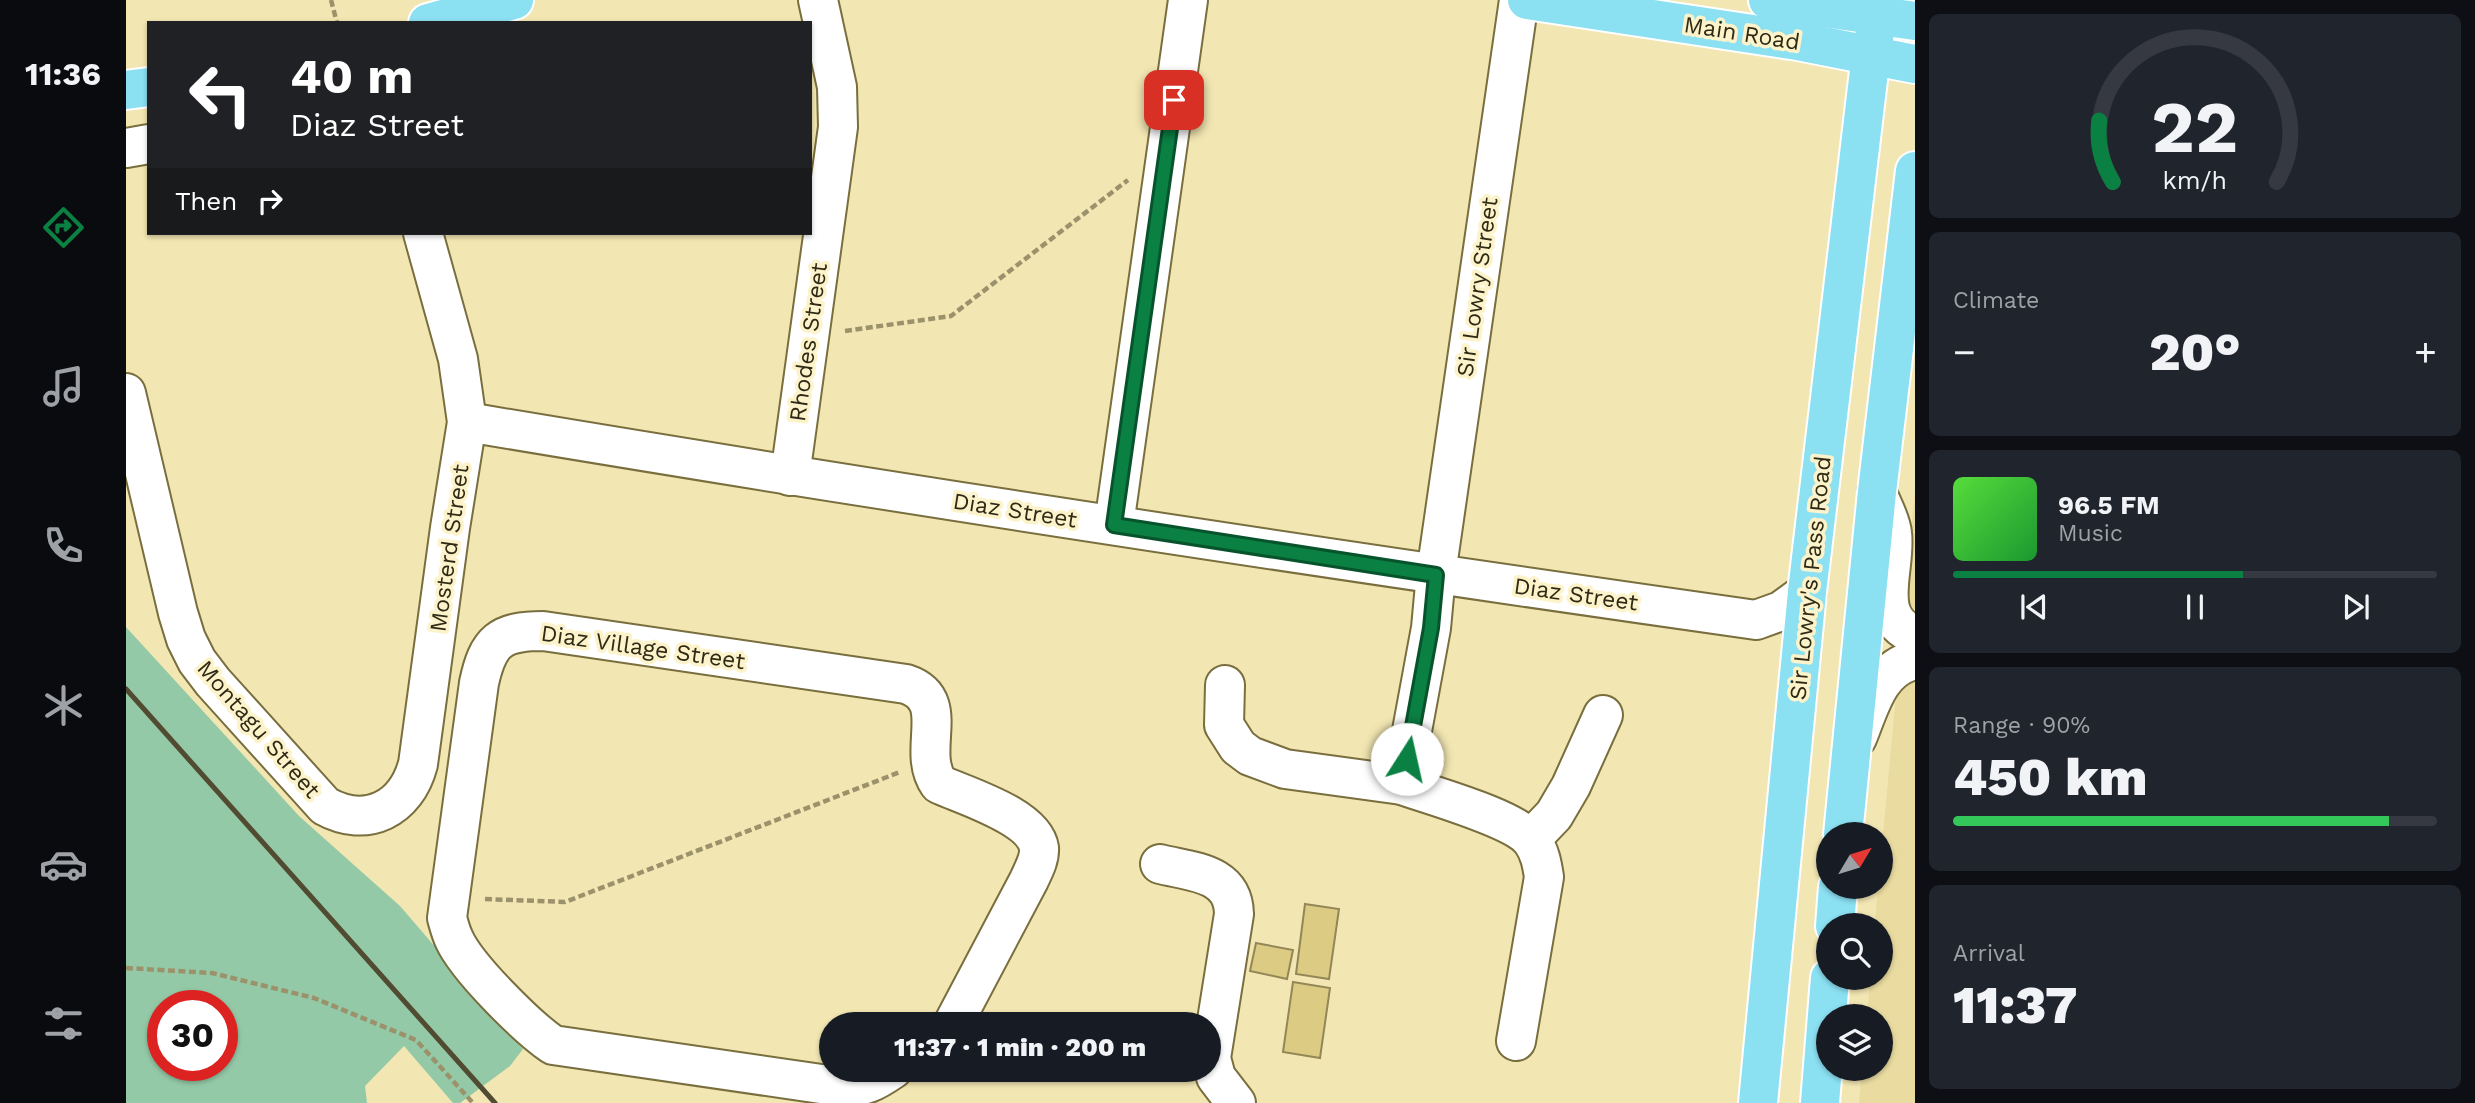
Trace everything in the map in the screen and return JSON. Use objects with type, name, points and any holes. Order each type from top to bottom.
[{"type":"main road","points":[[435,21],[514,0]]},
{"type":"main road","name":"Main Road","points":[[1527,0],[1876,24],[1915,22]]},
{"type":"main road","name":"Main Road","points":[[1768,0],[1876,24],[1915,64]]},
{"type":"main road","name":"Sir Lowry's Pass Road","points":[[1758,1103],[1807,592],[1876,24]]},
{"type":"main road","points":[[126,90],[147,87]]},
{"type":"main road","points":[[1844,822],[1877,492],[1915,171]]},
{"type":"main road","points":[[1820,1103],[1829,990]]},
{"type":"street","name":"Rhodes Street","points":[[790,476],[838,127],[836,87],[818,0]]},
{"type":"street","points":[[1114,525],[1188,0]]},
{"type":"street","name":"Sir Lowry Street","points":[[1402,785],[1431,628],[1436,575],[1519,0]]},
{"type":"street","points":[[126,148],[147,144]]},
{"type":"street","name":"Mosterd Street","points":[[340,814],[369,816],[385,809],[408,790],[414,778],[433,659],[467,422],[458,359],[424,235]]},
{"type":"street","name":"Montagu Street","points":[[126,393],[178,613],[186,639],[197,661],[236,709],[325,806],[340,814]]},
{"type":"street","name":"Diaz Street","points":[[467,422],[790,476],[1436,575],[1756,620],[1781,611],[1807,592]]},
{"type":"street","points":[[1877,492],[1892,532],[1887,600],[1890,611],[1902,629],[1915,635]]},
{"type":"street","name":"Diaz Village Street","points":[[873,1082],[860,1087],[842,1087],[553,1045],[533,1032],[469,962],[454,940],[447,918],[478,683],[484,659],[491,646],[502,637],[518,631],[543,631],[906,684],[920,689],[931,705],[929,760]]},
{"type":"street","points":[[1851,754],[1878,687],[1885,677],[1902,664],[1915,660]]},
{"type":"street","points":[[1225,685],[1224,725],[1238,747],[1250,757],[1285,769],[1402,785],[1511,824],[1531,839],[1541,857],[1544,877],[1516,1041]]},
{"type":"street","points":[[1531,839],[1554,815],[1571,786],[1603,715]]},
{"type":"street","points":[[929,760],[932,775],[939,784],[1002,811],[1022,823],[1033,835],[1039,848],[1029,880],[963,1012]]},
{"type":"street","points":[[1160,864],[1203,874],[1219,881],[1228,889],[1233,900],[1234,914],[1218,1012]]},
{"type":"street","points":[[1220,1082],[1236,1103]]},
{"type":"path","points":[[331,0],[336,21]]},
{"type":"path","points":[[809,335],[951,316],[1167,150]]},
{"type":"path","points":[[449,897],[565,902],[929,760]]},
{"type":"path","points":[[126,968],[212,973],[314,998],[416,1040],[473,1103]]},
{"type":"shaded area","points":[[1915,491],[1915,1103],[1859,1103],[1861,1081],[1893,1081],[1893,1004],[1868,1004],[1869,990],[1893,990],[1893,913],[1876,913],[1877,900],[1894,900],[1894,822],[1884,822]]},
{"type":"green space","points":[[126,627],[299,816],[400,906],[523,1049],[510,1066],[460,1103],[453,1103],[404,1046],[365,1086],[367,1103],[126,1103]]},
{"type":"building","points":[[1305,904],[1339,909],[1329,979],[1296,974]]},
{"type":"building","points":[[1256,943],[1293,950],[1287,979],[1250,971]]},
{"type":"building","points":[[1293,982],[1330,988],[1320,1058],[1283,1052]]},
{"type":"railway","points":[[126,689],[495,1103]]},
{"type":"route","points":[[1174,100],[1114,525],[1436,575],[1431,628],[1407,759]]}]
